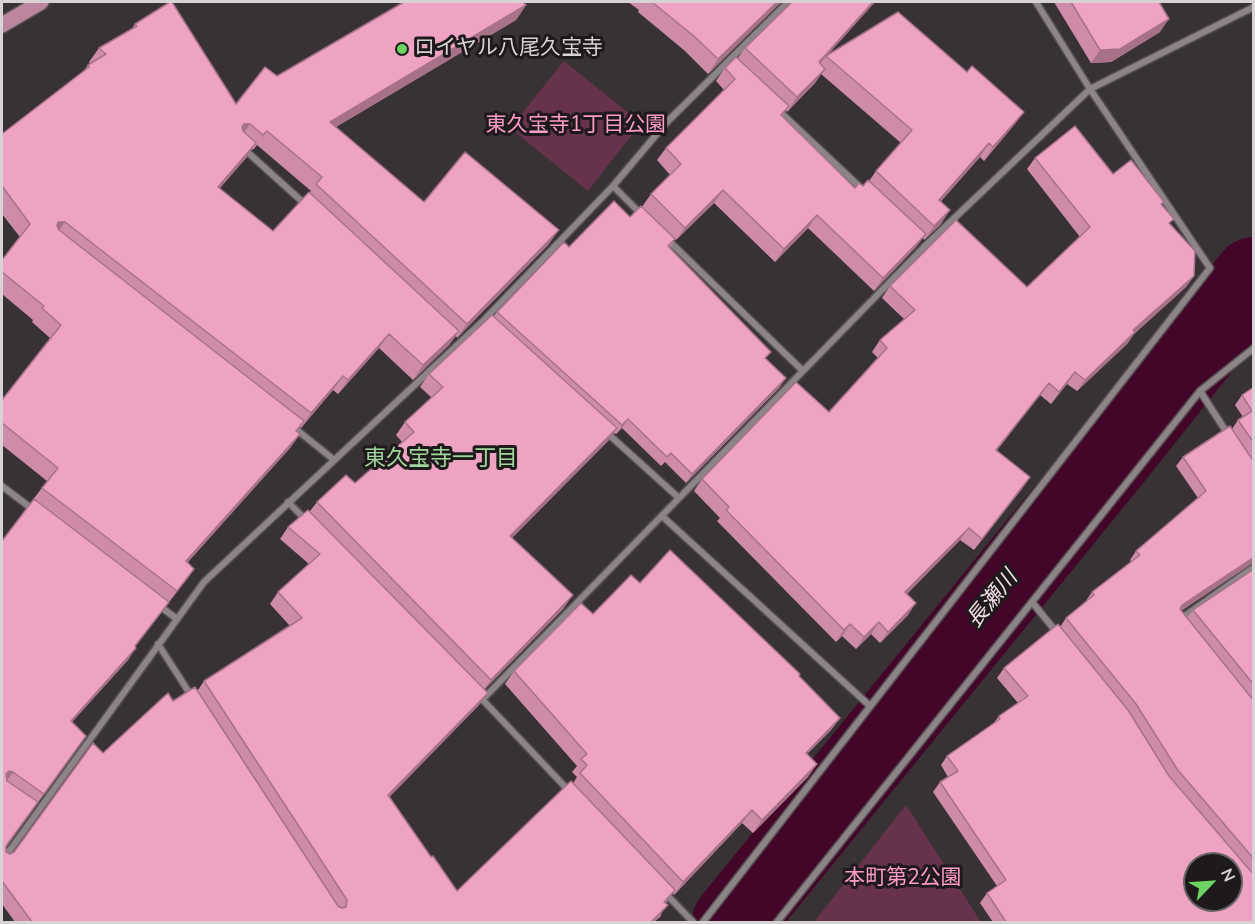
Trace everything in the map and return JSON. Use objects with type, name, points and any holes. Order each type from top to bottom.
[{"type":"main road","points":[[2,25],[41,2]]},
{"type":"street","points":[[2,861],[204,582],[483,321],[613,186],[667,122],[788,2]]},
{"type":"street","points":[[703,922],[1210,268],[1090,89],[1036,2]]},
{"type":"street","points":[[482,700],[924,247],[1090,89],[1254,8]]},
{"type":"street","points":[[727,63],[736,70]]},
{"type":"street","points":[[770,103],[864,191]]},
{"type":"street","points":[[237,142],[313,211]]},
{"type":"street","points":[[613,186],[646,218]]},
{"type":"street","points":[[662,234],[803,371]]},
{"type":"street","points":[[916,239],[924,247]]},
{"type":"street","points":[[483,321],[492,329]]},
{"type":"street","points":[[448,337],[457,345]]},
{"type":"street","points":[[777,922],[1200,391],[1254,348]]},
{"type":"street","points":[[1200,391],[1236,446]]},
{"type":"street","points":[[289,424],[333,459]]},
{"type":"street","points":[[598,426],[679,498]]},
{"type":"street","points":[[2,486],[38,514]]},
{"type":"street","points":[[288,502],[312,526]]},
{"type":"street","points":[[662,516],[870,706]]},
{"type":"street","points":[[1186,628],[1178,619],[1254,567]]},
{"type":"street","points":[[149,598],[177,619]]},
{"type":"street","points":[[1032,602],[1060,637]]},
{"type":"street","points":[[158,644],[197,705]]},
{"type":"street","points":[[474,692],[572,794]]},
{"type":"street","points":[[28,806],[36,812]]},
{"type":"street","points":[[661,888],[693,922]]},
{"type":"green space","name":"東久宝寺1丁目公園","points":[[564,61],[641,123],[588,191],[510,128]]},
{"type":"green space","name":"本町第2公園","points":[[906,805],[981,922],[814,922]]},
{"type":"building","points":[[170,2],[236,104],[265,67],[277,76],[404,2],[523,2],[526,5],[330,122],[424,202],[465,152],[559,230],[467,324],[316,184],[322,177],[267,131],[263,135],[250,124],[244,124],[243,131],[256,143],[218,187],[273,231],[309,192],[459,331],[423,365],[389,334],[348,380],[343,376],[311,413],[65,222],[58,222],[59,230],[304,421],[296,431],[300,434],[186,561],[194,569],[177,591],[42,488],[58,468],[2,423],[2,400],[61,325],[42,308],[44,306],[2,272],[2,260],[30,224],[2,186],[2,134],[89,67],[88,65],[106,54],[99,48],[137,26],[135,24]]},
{"type":"building","points":[[652,2],[777,2],[718,59]]},
{"type":"building","points":[[792,2],[873,2],[819,62],[825,69],[797,97],[745,48]]},
{"type":"building","points":[[1071,2],[1159,2],[1169,19],[1120,49],[1100,50]]},
{"type":"building","points":[[898,12],[967,72],[972,66],[1024,112],[993,147],[989,143],[939,200],[950,210],[934,226],[876,171],[912,130],[826,56]]},
{"type":"building","points":[[736,57],[789,106],[781,115],[855,188],[859,183],[863,186],[868,180],[926,234],[883,278],[817,215],[784,249],[723,190],[685,228],[651,194],[681,164],[666,148],[735,79],[725,68]]},
{"type":"building","points":[[1075,126],[1113,174],[1131,160],[1164,202],[1161,204],[1174,219],[1169,223],[1195,251],[1194,276],[1133,330],[1135,332],[1085,380],[1075,372],[1059,392],[1049,383],[996,450],[1030,477],[982,539],[969,528],[905,592],[916,603],[888,632],[879,622],[864,637],[850,624],[844,630],[726,510],[729,507],[702,479],[796,382],[829,412],[887,348],[880,340],[915,310],[890,286],[956,220],[1027,287],[1090,227],[1035,158]]},
{"type":"building","points":[[614,201],[630,217],[641,206],[675,239],[668,246],[771,352],[765,358],[786,378],[692,474],[671,453],[667,457],[628,419],[622,425],[497,312],[564,242],[569,247]]},
{"type":"building","points":[[492,315],[617,428],[510,536],[573,595],[491,680],[317,502],[346,475],[355,483],[414,432],[405,422],[443,387],[429,374]]},
{"type":"building","points":[[1254,387],[1254,443],[1238,420],[1252,411],[1242,395]]},
{"type":"building","points":[[1230,426],[1254,462],[1254,557],[1182,605],[1180,609],[1254,701],[1254,859],[1177,769],[1136,704],[1066,618],[1094,595],[1092,592],[1140,555],[1136,551],[1206,491],[1183,457]]},
{"type":"building","points":[[34,499],[169,602],[135,646],[136,648],[71,721],[86,736],[44,794],[13,772],[9,771],[6,774],[7,781],[38,802],[6,846],[6,852],[10,854],[14,852],[93,743],[103,753],[168,693],[173,701],[195,687],[338,906],[346,907],[347,900],[204,681],[302,618],[278,592],[320,554],[288,527],[308,510],[488,693],[388,795],[457,891],[571,781],[675,890],[664,902],[668,905],[651,922],[32,922],[2,881],[2,541]]},
{"type":"building","points":[[670,550],[800,674],[799,676],[840,718],[806,753],[817,764],[762,820],[752,810],[683,882],[580,773],[587,765],[581,759],[587,754],[514,671],[581,603],[593,614],[631,575],[640,583]]},
{"type":"building","points":[[1254,569],[1254,685],[1193,610]]},
{"type":"building","points":[[1058,624],[1128,710],[1169,776],[1234,852],[1183,852],[1183,912],[1243,912],[1243,862],[1254,875],[1254,922],[1006,922],[987,893],[1006,880],[940,782],[958,771],[947,756],[1000,719],[999,716],[1028,696],[1004,668]]},
{"type":"waterway","name":"長瀬川","points":[[733,922],[1254,278]]},
{"type":"place","name":"ロイヤル八尾久宝寺","points":[[402,49]]},
{"type":"district","name":"東久宝寺一丁目","points":[[441,460]]}]
